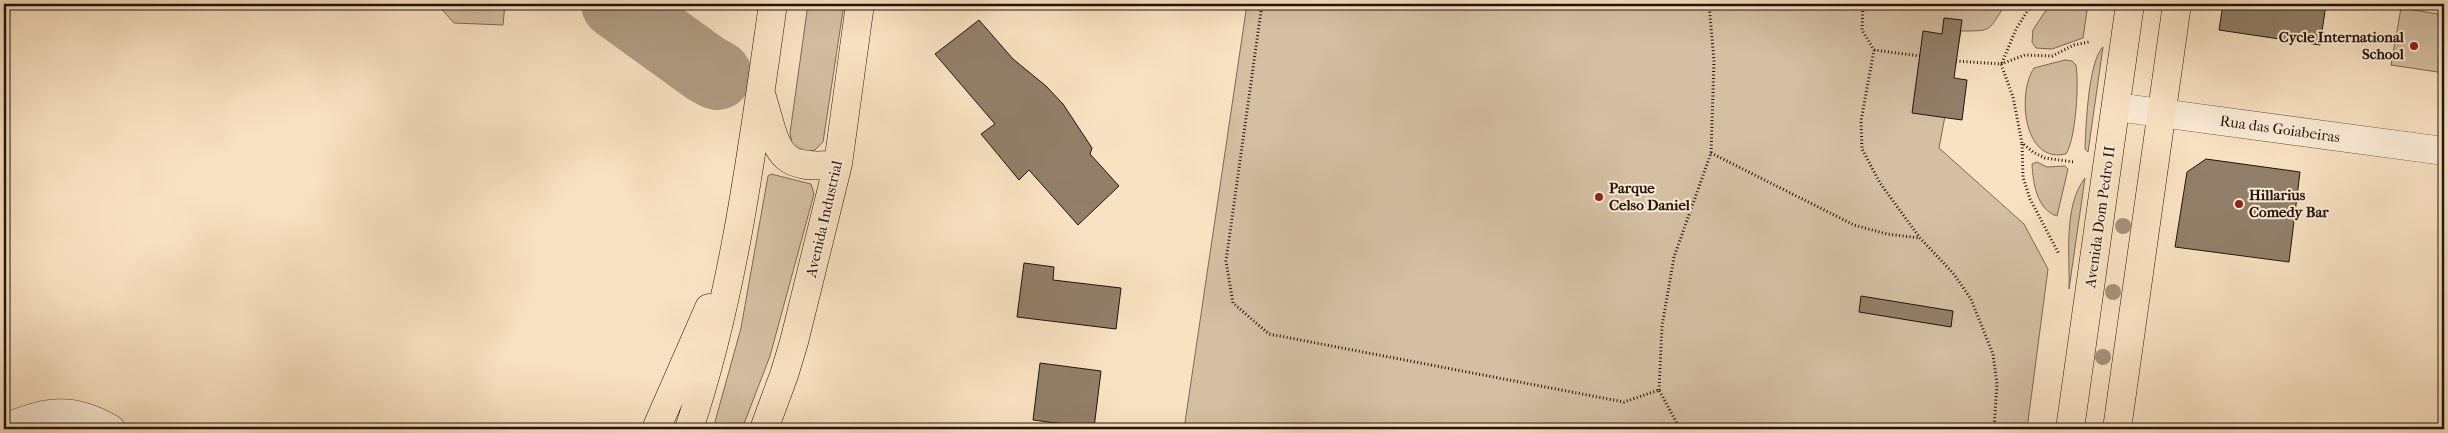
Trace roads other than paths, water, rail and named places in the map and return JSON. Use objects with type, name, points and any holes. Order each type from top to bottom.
[{"type":"main road","points":[[689,429],[703,388],[732,256],[773,4]]},
{"type":"main road","name":"Avenida Industrial","points":[[764,429],[794,342],[838,164],[860,4]]},
{"type":"main road","name":"Avenida Dom Pedro II","points":[[2070,429],[2130,4]]},
{"type":"main road","points":[[2117,429],[2177,4]]},
{"type":"main road","points":[[760,93],[776,140],[784,156],[800,165],[813,167],[838,164]]},
{"type":"main road","points":[[656,429],[732,256]]},
{"type":"street","name":"Rua das Goiabeiras","points":[[2116,107],[2444,151]]},
{"type":"street","points":[[4,429],[70,413],[92,418],[112,429]]},
{"type":"waterway","points":[[616,4],[717,75]]},
{"type":"place","name":"Cycle International School","points":[[2414,46]]},
{"type":"place","name":"Parque Celso Daniel","points":[[1599,197]]},
{"type":"place","name":"Hillarius Comedy Bar","points":[[2239,204]]}]
